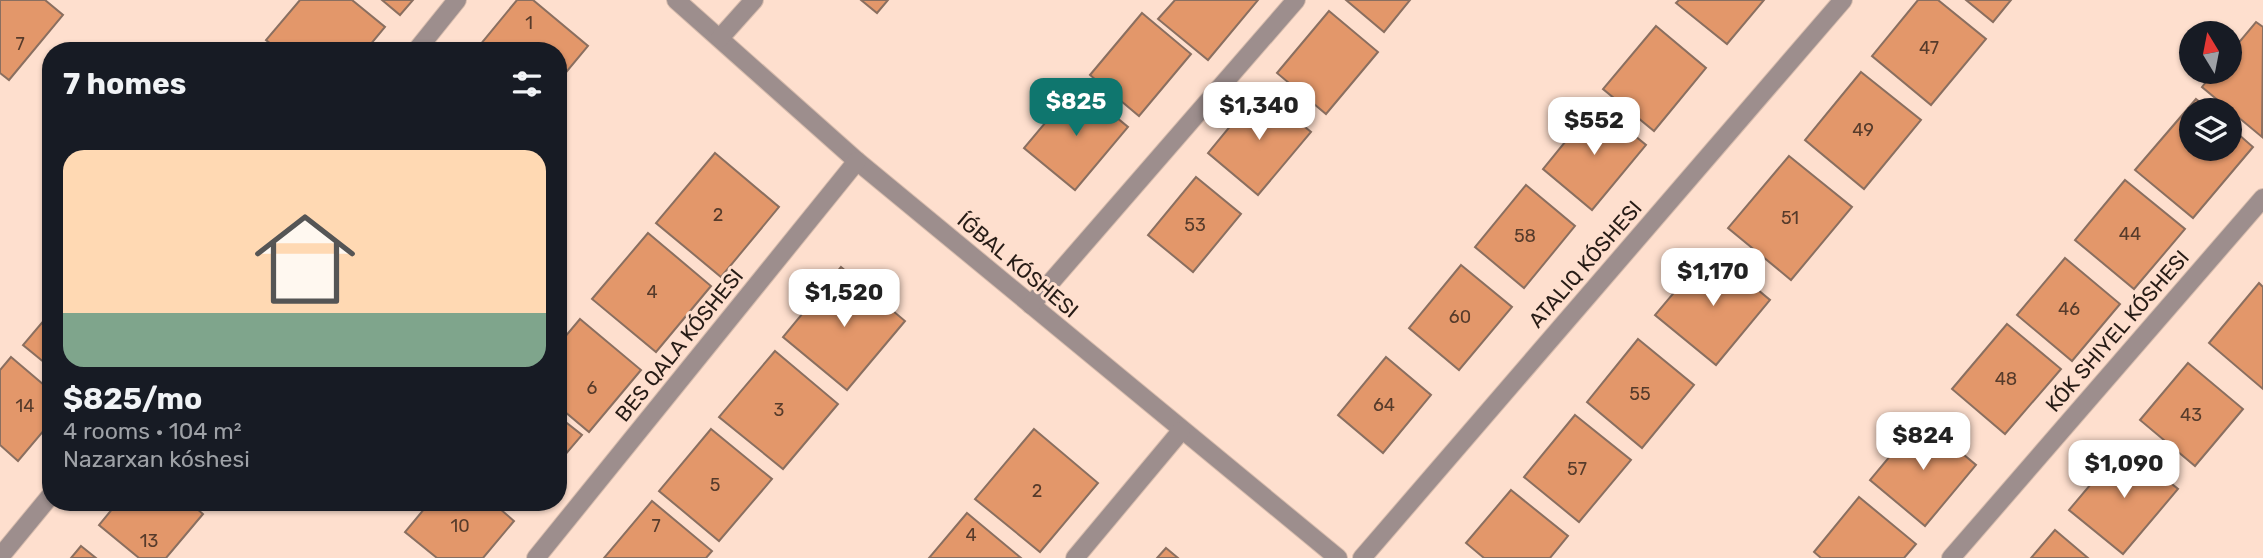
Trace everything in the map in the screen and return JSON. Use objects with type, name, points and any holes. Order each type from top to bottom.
[{"type":"street","points":[[422,42],[457,0]]},
{"type":"street","name":"ÍǴBAL KÓSHESI","points":[[676,0],[857,161],[1338,558]]},
{"type":"street","points":[[720,37],[754,0]]},
{"type":"street","points":[[1031,305],[1296,0]]},
{"type":"street","points":[[1362,558],[1843,0]]},
{"type":"street","name":"BES QALA KÓSHESI","points":[[536,558],[857,161]]},
{"type":"street","name":"KÓK SHIYEL KÓSHESI","points":[[1951,558],[2263,198]]},
{"type":"street","points":[[1075,558],[1181,431]]},
{"type":"street","points":[[0,557],[42,506]]},
{"type":"building","points":[[0,0],[45,0],[63,15],[9,80],[0,73]]},
{"type":"building","points":[[300,0],[352,0],[385,27],[372,42],[266,40]]},
{"type":"building","points":[[382,0],[413,0],[400,15]]},
{"type":"building","points":[[517,0],[533,0],[588,46],[567,71],[567,42],[482,42]]},
{"type":"building","points":[[861,0],[888,0],[877,13]]},
{"type":"building","points":[[1175,0],[1258,0],[1208,60],[1158,19]]},
{"type":"building","points":[[1346,0],[1410,0],[1384,32]]},
{"type":"building","points":[[1679,0],[1764,0],[1727,44],[1676,3]]},
{"type":"building","points":[[1918,0],[1938,0],[1986,39],[1931,105],[1872,56]]},
{"type":"building","points":[[1966,0],[2011,0],[1993,22]]},
{"type":"building","points":[[1329,11],[1378,52],[1326,114],[1277,73]]},
{"type":"building","points":[[1142,13],[1191,54],[1139,116],[1090,75]]},
{"type":"building","points":[[2256,22],[2263,27],[2262,137],[2242,120],[2242,98],[2215,98],[2202,87],[2204,84],[2242,84],[2242,39]]},
{"type":"building","points":[[1656,26],[1706,68],[1654,131],[1603,89]]},
{"type":"building","points":[[1861,72],[1921,120],[1864,189],[1805,140]]},
{"type":"building","points":[[1077,85],[1128,127],[1075,190],[1024,148]]},
{"type":"building","points":[[1260,90],[1311,132],[1258,195],[1208,153]]},
{"type":"building","points":[[1596,104],[1646,145],[1592,210],[1543,169]]},
{"type":"building","points":[[2179,119],[2179,161],[2241,161],[2193,218],[2135,170]]},
{"type":"building","points":[[2242,137],[2253,147],[2242,160]]},
{"type":"building","points":[[715,153],[779,207],[721,277],[656,223]]},
{"type":"building","points":[[1789,156],[1852,207],[1791,280],[1728,228]]},
{"type":"building","points":[[1196,177],[1241,214],[1193,272],[1148,235]]},
{"type":"building","points":[[2125,180],[2185,229],[2134,289],[2075,240]]},
{"type":"building","points":[[1526,185],[1575,226],[1524,288],[1475,247]]},
{"type":"building","points":[[648,233],[711,286],[656,352],[592,299]]},
{"type":"building","points":[[1710,250],[1770,300],[1716,365],[1655,315]]},
{"type":"building","points":[[2065,258],[2120,304],[2072,361],[2017,315]]},
{"type":"building","points":[[1461,265],[1512,307],[1459,370],[1409,328]]},
{"type":"building","points":[[841,267],[905,321],[847,390],[783,337]]},
{"type":"building","points":[[2259,283],[2263,287],[2263,389],[2209,343]]},
{"type":"building","points":[[580,319],[641,370],[589,432],[567,414],[567,334]]},
{"type":"building","points":[[42,323],[42,361],[23,345]]},
{"type":"building","points":[[2007,324],[2061,369],[2005,434],[1952,389]]},
{"type":"building","points":[[1638,339],[1694,385],[1642,448],[1587,402]]},
{"type":"building","points":[[775,351],[838,404],[783,469],[719,417]]},
{"type":"building","points":[[11,357],[42,383],[42,433],[18,461],[0,445],[0,370]]},
{"type":"building","points":[[1386,357],[1431,395],[1383,453],[1338,415]]},
{"type":"building","points":[[2188,363],[2243,409],[2195,466],[2140,420]]},
{"type":"building","points":[[1575,415],[1631,460],[1579,522],[1524,477]]},
{"type":"building","points":[[1921,419],[1976,465],[1925,526],[1870,480]]},
{"type":"building","points":[[567,423],[582,435],[567,452]]},
{"type":"building","points":[[711,429],[772,479],[719,541],[659,491]]},
{"type":"building","points":[[1034,429],[1098,483],[1040,552],[975,499]]},
{"type":"building","points":[[2124,445],[2178,489],[2123,554],[2069,510]]},
{"type":"building","points":[[1511,490],[1568,536],[1550,558],[1484,558],[1466,543]]},
{"type":"building","points":[[1859,497],[1916,544],[1904,558],[1821,558],[1814,552]]},
{"type":"building","points":[[652,501],[712,551],[706,558],[604,558]]},
{"type":"building","points":[[111,511],[200,511],[203,514],[166,558],[139,558],[99,525]]},
{"type":"building","points":[[422,511],[502,511],[514,521],[483,558],[437,558],[405,532]]},
{"type":"building","points":[[967,513],[1021,558],[929,558]]},
{"type":"building","points":[[2055,530],[2088,558],[2031,558]]},
{"type":"building","points":[[81,546],[96,558],[71,558]]},
{"type":"building","points":[[1166,548],[1178,558],[1157,558]]}]
